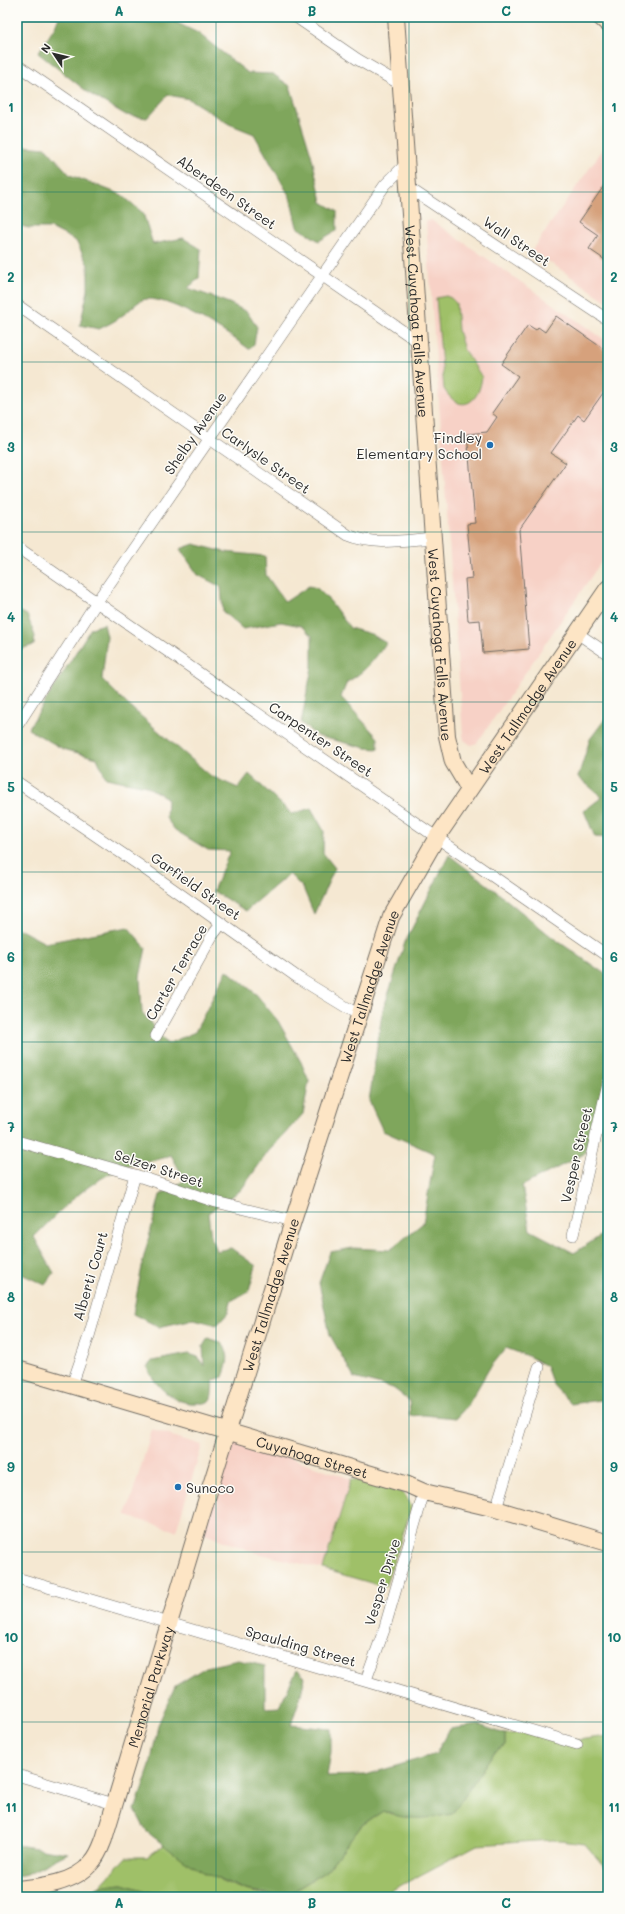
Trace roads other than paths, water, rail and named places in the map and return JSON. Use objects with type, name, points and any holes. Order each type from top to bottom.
[{"type":"main road","name":"West Cuyahoga Falls Avenue","points":[[396,17],[447,736],[453,762],[469,789]]},
{"type":"main road","points":[[600,17],[608,24]]},
{"type":"main road","name":"West Tallmadge Avenue","points":[[227,1432],[391,916],[437,837],[608,588]]},
{"type":"main road","name":"Cuyahoga Street","points":[[17,1370],[367,1472],[424,1492],[496,1509],[608,1543]]},
{"type":"main road","name":"Memorial Parkway","points":[[17,1889],[62,1881],[90,1865],[98,1854],[104,1839],[227,1432]]},
{"type":"street","points":[[296,17],[358,60],[400,84]]},
{"type":"street","name":"Aberdeen Street","points":[[17,65],[420,343]]},
{"type":"street","name":"Shelby Avenue","points":[[17,726],[96,603],[209,438],[385,185],[406,164]]},
{"type":"street","name":"Wall Street","points":[[409,188],[608,320]]},
{"type":"street","name":"Carlysle Street","points":[[17,306],[348,535],[359,540],[371,541],[433,538]]},
{"type":"street","name":"Carpenter Street","points":[[17,547],[608,956]]},
{"type":"street","points":[[577,633],[608,654]]},
{"type":"street","name":"Garfield Street","points":[[17,782],[222,923],[300,979],[359,1015]]},
{"type":"street","name":"Carter Terrace","points":[[156,1036],[212,936],[222,923]]},
{"type":"street","name":"Vesper Street","points":[[573,1234],[608,1083]]},
{"type":"street","name":"Selzer Street","points":[[17,1141],[135,1175],[216,1202],[293,1221]]},
{"type":"street","name":"Alberti Court","points":[[72,1385],[89,1336],[135,1175]]},
{"type":"street","points":[[496,1509],[539,1366]]},
{"type":"street","name":"Vesper Drive","points":[[366,1680],[384,1630],[424,1492]]},
{"type":"street","name":"Spaulding Street","points":[[17,1578],[243,1646],[366,1680],[577,1744]]},
{"type":"street","points":[[17,1775],[114,1804]]},
{"type":"place","name":"Findley Elementary School","points":[[490,445]]},
{"type":"place","name":"Sunoco","points":[[178,1487]]}]
